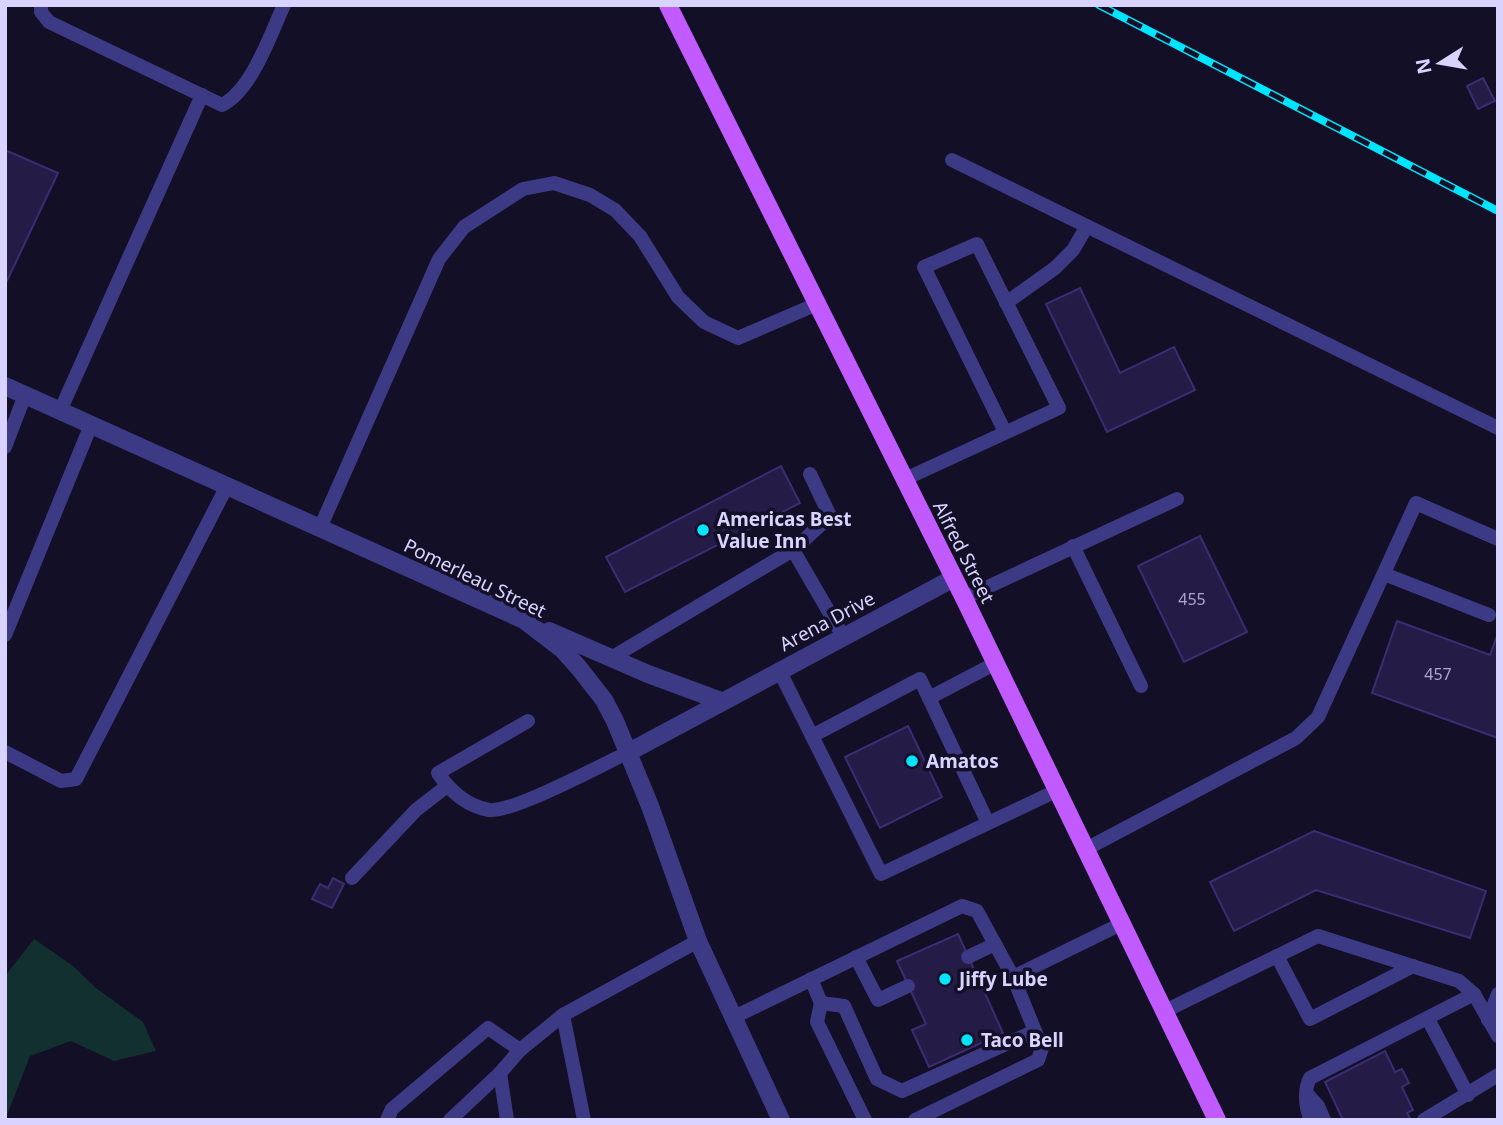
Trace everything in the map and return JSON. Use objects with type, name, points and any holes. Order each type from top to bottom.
[{"type":"main road","name":"Alfred Street","points":[[668,5],[964,598],[1217,1120]]},
{"type":"street","name":"Pomerleau Street","points":[[5,386],[524,621],[562,649],[604,700],[629,752],[698,942],[781,1120]]},
{"type":"street","name":"Arena Drive","points":[[629,752],[954,578]]},
{"type":"street","points":[[524,621],[648,674],[721,701]]},
{"type":"lane","points":[[41,5],[41,12],[49,22],[222,105],[235,99],[247,84],[284,5]]},
{"type":"lane","points":[[60,411],[202,95]]},
{"type":"lane","points":[[952,160],[1498,428]]},
{"type":"lane","points":[[320,528],[439,259],[464,227],[523,189],[554,183],[590,195],[615,211],[640,236],[678,297],[704,322],[738,338],[817,304]]},
{"type":"lane","points":[[1006,303],[1055,268],[1073,250],[1087,226]]},
{"type":"lane","points":[[905,479],[1059,408],[977,244],[924,267],[1005,432]]},
{"type":"lane","points":[[5,447],[25,395]]},
{"type":"lane","points":[[5,635],[91,425]]},
{"type":"lane","points":[[611,658],[793,550],[830,516],[810,474]]},
{"type":"lane","points":[[5,752],[61,781],[76,779],[227,486]]},
{"type":"lane","points":[[964,598],[1177,499]]},
{"type":"lane","points":[[1086,849],[1296,738],[1318,718],[1416,503],[1498,538]]},
{"type":"lane","points":[[1073,546],[1141,686]]},
{"type":"lane","points":[[793,550],[843,636]]},
{"type":"lane","points":[[1384,574],[1489,615]]},
{"type":"lane","points":[[929,698],[996,663]]},
{"type":"lane","points":[[779,670],[881,874],[1058,790]]},
{"type":"lane","points":[[812,736],[920,679],[988,823]]},
{"type":"lane","points":[[528,721],[438,773],[447,786],[464,801],[490,810],[505,808],[547,792],[629,752]]},
{"type":"lane","points":[[352,878],[416,810],[447,786]]},
{"type":"lane","points":[[732,1018],[962,906],[976,912],[1013,977],[1042,1048],[1038,1060],[915,1120]]},
{"type":"lane","points":[[1013,977],[1123,923]]},
{"type":"lane","points":[[1165,1010],[1318,936],[1459,981],[1474,994],[1498,1036]]},
{"type":"lane","points":[[450,1120],[500,1073],[520,1050],[563,1015],[698,942]]},
{"type":"lane","points":[[968,957],[995,944]]},
{"type":"lane","points":[[1277,956],[1310,1018],[1413,966]]},
{"type":"lane","points":[[856,957],[878,1000],[908,986]]},
{"type":"lane","points":[[811,979],[821,1003],[817,1022],[865,1120]]},
{"type":"lane","points":[[1311,1120],[1307,1105],[1307,1084],[1310,1078],[1474,994]]},
{"type":"lane","points":[[1488,1020],[1498,994]]},
{"type":"lane","points":[[821,1003],[844,1006],[877,1079],[902,1091],[1035,1031]]},
{"type":"lane","points":[[563,1015],[584,1120]]},
{"type":"lane","points":[[1428,1019],[1468,1095]]},
{"type":"lane","points":[[387,1120],[392,1109],[488,1028],[520,1050]]},
{"type":"lane","points":[[500,1073],[507,1120]]},
{"type":"lane","points":[[1424,1120],[1441,1115],[1498,1075]]},
{"type":"lane","points":[[1307,1094],[1318,1106],[1324,1120]]},
{"type":"green space","points":[[34,939],[73,966],[96,988],[143,1022],[156,1051],[114,1061],[71,1041],[30,1056],[5,1120],[5,976]]},
{"type":"building","points":[[1483,78],[1495,101],[1478,109],[1467,86]]},
{"type":"building","points":[[5,150],[58,173],[5,285]]},
{"type":"building","points":[[1080,288],[1120,373],[1174,347],[1195,390],[1107,432],[1046,304]]},
{"type":"building","name":"Americas Best Value Inn","points":[[781,466],[800,503],[625,592],[606,557]]},
{"type":"building","points":[[1200,536],[1247,632],[1184,662],[1138,566]]},
{"type":"building","points":[[1397,621],[1490,655],[1498,633],[1498,738],[1372,693]]},
{"type":"building","points":[[908,726],[942,797],[880,828],[845,757]]},
{"type":"building","points":[[1314,831],[1486,891],[1470,938],[1316,890],[1234,931],[1210,882]]},
{"type":"building","points":[[333,878],[344,884],[332,908],[312,899],[320,884],[328,888]]},
{"type":"building","points":[[958,934],[1003,1033],[929,1067],[912,1030],[926,1024],[897,961]]},
{"type":"building","points":[[1385,1051],[1395,1072],[1402,1069],[1409,1083],[1402,1087],[1413,1110],[1407,1113],[1411,1120],[1343,1120],[1325,1082]]},
{"type":"railway","points":[[1099,5],[1498,211]]},
{"type":"place","name":"Americas Best Value Inn","points":[[703,530]]},
{"type":"place","name":"Amatos","points":[[912,761]]},
{"type":"place","name":"Jiffy Lube","points":[[945,979]]},
{"type":"place","name":"Taco Bell","points":[[967,1040]]}]
